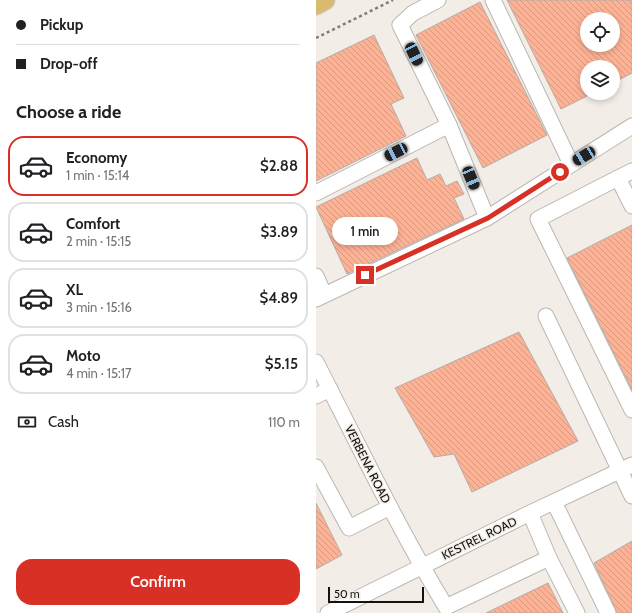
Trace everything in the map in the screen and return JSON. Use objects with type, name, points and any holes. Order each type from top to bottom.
[{"type":"main road","points":[[316,4],[325,0]]},
{"type":"street","points":[[438,0],[413,13],[400,26],[449,125],[488,218]]},
{"type":"street","points":[[493,0],[572,164]]},
{"type":"street","points":[[316,194],[449,125]]},
{"type":"street","points":[[316,276],[320,297],[488,218],[632,126]]},
{"type":"street","points":[[632,172],[538,219],[632,410]]},
{"type":"street","points":[[618,178],[632,206]]},
{"type":"street","points":[[546,316],[626,468],[632,496]]},
{"type":"street","name":"VERBENA ROAD","points":[[316,362],[421,566],[447,610]]},
{"type":"street","points":[[316,396],[330,389]]},
{"type":"street","points":[[316,467],[349,528],[390,507]]},
{"type":"street","name":"KESTREL ROAD","points":[[328,613],[421,566],[626,468]]},
{"type":"street","points":[[554,502],[608,613]]},
{"type":"street","points":[[530,513],[548,558],[577,613]]},
{"type":"street","points":[[447,610],[548,558]]},
{"type":"path","points":[[316,38],[393,0]]},
{"type":"building","points":[[507,0],[632,0],[632,73],[620,79],[620,60],[580,60],[580,100],[561,109]]},
{"type":"building","points":[[480,2],[547,135],[483,168],[416,35]]},
{"type":"building","points":[[374,35],[404,98],[391,104],[406,136],[316,181],[316,63]]},
{"type":"building","points":[[417,158],[427,180],[440,174],[446,186],[457,181],[464,194],[454,198],[464,219],[347,274],[316,207]]},
{"type":"building","points":[[632,225],[632,390],[567,258]]},
{"type":"building","points":[[519,332],[578,441],[472,492],[454,454],[434,457],[395,388]]},
{"type":"building","points":[[316,503],[342,555],[316,569]]},
{"type":"building","points":[[632,541],[632,613],[617,613],[594,563]]},
{"type":"building","points":[[548,583],[563,613],[486,613]]},
{"type":"route","points":[[365,275],[488,218],[560,172]]}]
